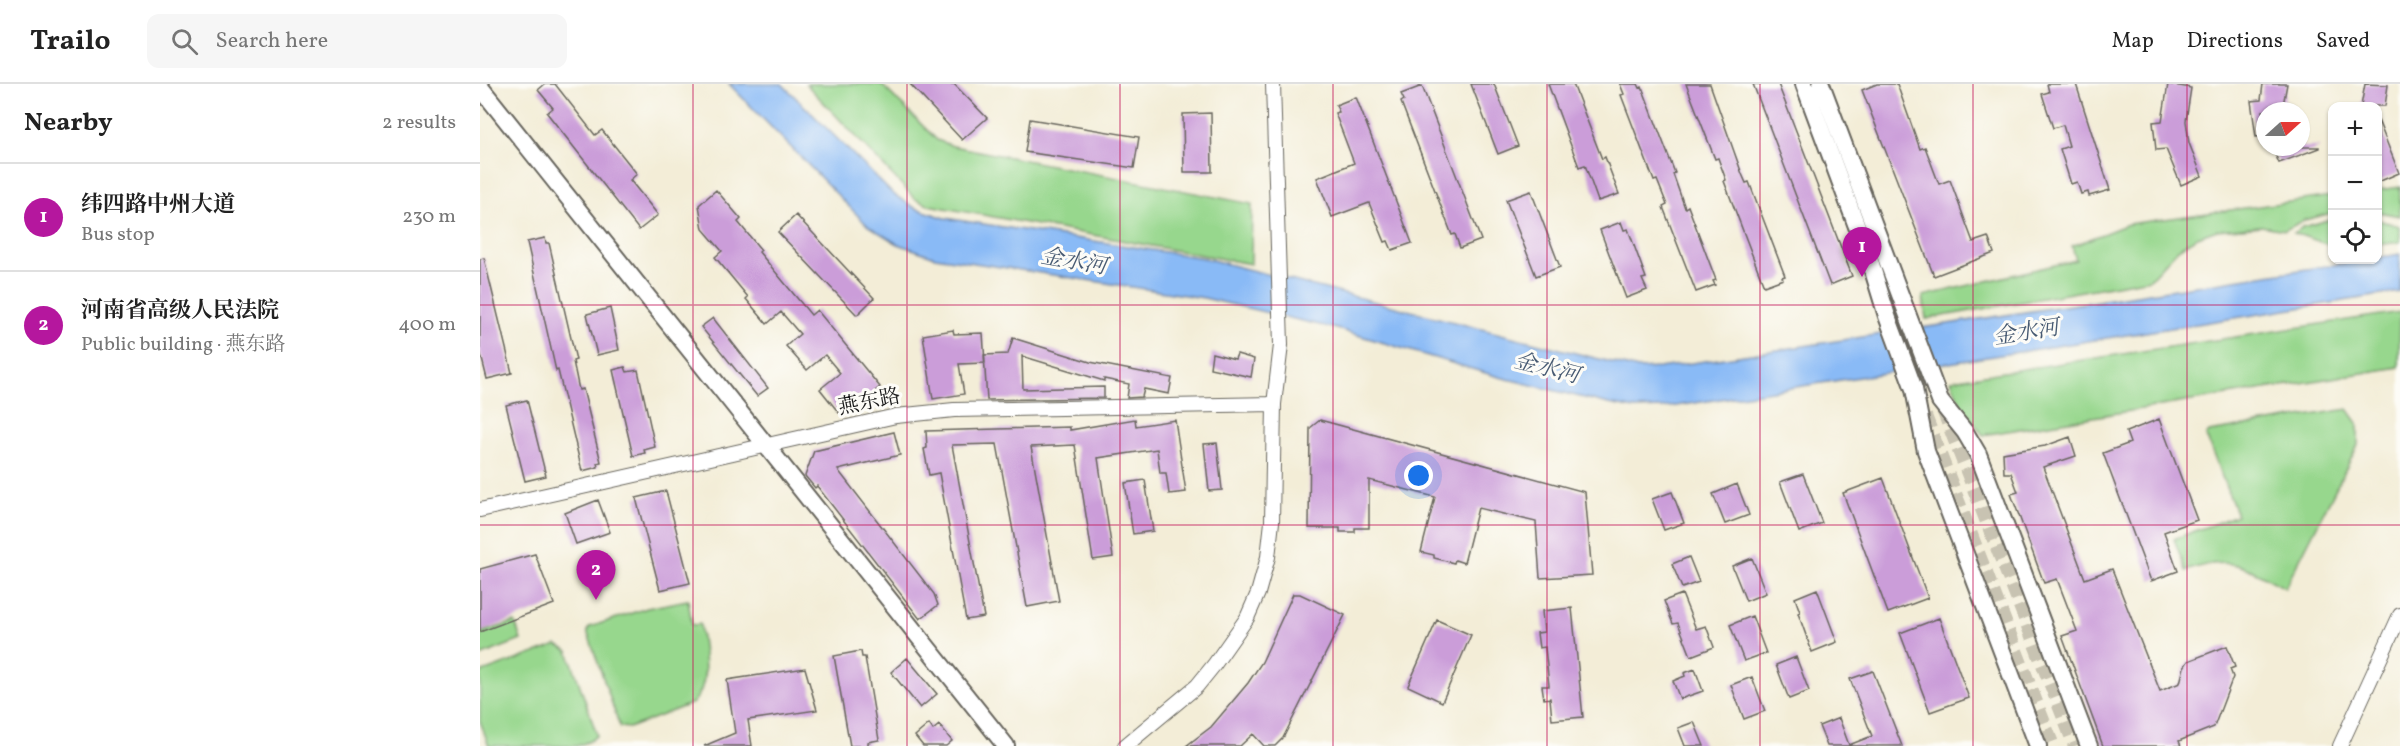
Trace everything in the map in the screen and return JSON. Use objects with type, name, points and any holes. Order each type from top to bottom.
[{"type":"street","points":[[1125,746],[1197,686],[1247,618],[1258,593],[1269,550],[1272,522],[1274,404],[1281,345],[1273,84]]},
{"type":"street","points":[[1804,84],[1871,264],[1914,389],[1926,451],[2038,746]]},
{"type":"street","points":[[1821,84],[1940,401],[1965,432],[1978,454],[2089,746]]},
{"type":"street","points":[[480,87],[1006,746]]},
{"type":"street","name":"燕东路","points":[[480,510],[896,416],[954,410],[1274,404]]},
{"type":"street","points":[[2340,746],[2400,615]]},
{"type":"green space","points":[[806,84],[881,84],[937,140],[953,146],[1252,204],[1251,264],[928,205],[915,199]]},
{"type":"green space","points":[[2400,187],[2400,216],[2382,213],[2382,189]]},
{"type":"green space","points":[[2328,197],[2328,214],[2305,220],[2285,230],[2261,226],[2217,230],[2195,238],[2178,249],[2150,279],[1926,319],[1923,296],[2076,260],[2072,246],[2128,224]]},
{"type":"green space","points":[[2328,220],[2328,245],[2294,233],[2303,227]]},
{"type":"green space","points":[[2382,221],[2400,226],[2400,242],[2382,244]]},
{"type":"green space","points":[[2400,312],[2399,367],[1983,435],[1961,406],[1951,380]]},
{"type":"green space","points":[[2348,409],[2358,423],[2358,445],[2285,588],[2248,569],[2226,563],[2201,566],[2186,571],[2174,539],[2237,515],[2206,436],[2209,432]]},
{"type":"green space","points":[[688,600],[692,625],[700,624],[704,655],[703,686],[699,695],[693,703],[629,728],[620,727],[587,631],[590,627],[647,608]]},
{"type":"green space","points":[[515,622],[521,640],[480,656],[480,633]]},
{"type":"green space","points":[[557,645],[568,651],[597,735],[590,741],[577,746],[489,746],[480,721],[480,673]]},
{"type":"water","name":"金水河","points":[[729,84],[782,84],[893,194],[915,208],[945,218],[1204,258],[1638,369],[1659,368],[2340,264],[2382,264],[2382,257],[2400,254],[2400,292],[1663,408],[1635,409],[1499,377],[1337,329],[1204,298],[935,257],[898,244],[868,226]]},
{"type":"building","points":[[545,84],[555,84],[595,135],[602,130],[637,174],[630,180],[658,215],[639,230],[547,113],[553,108],[538,90]]},
{"type":"building","points":[[910,84],[954,84],[987,118],[962,140]]},
{"type":"building","points":[[1471,84],[1494,84],[1518,146],[1498,154]]},
{"type":"building","points":[[1548,84],[1573,84],[1602,159],[1605,157],[1619,194],[1598,201],[1585,165],[1579,167]]},
{"type":"building","points":[[1620,84],[1638,84],[1640,88],[1642,87],[1675,173],[1673,174],[1685,208],[1688,206],[1716,280],[1713,281],[1715,285],[1696,292],[1663,207],[1667,205],[1657,180],[1654,181],[1621,95],[1624,94]]},
{"type":"building","points":[[1686,84],[1710,84],[1742,174],[1746,183],[1749,182],[1785,276],[1782,277],[1783,279],[1764,286],[1724,181],[1726,180],[1718,158],[1715,159]]},
{"type":"building","points":[[1753,84],[1778,84],[1852,276],[1830,285]]},
{"type":"building","points":[[1877,84],[1897,84],[1920,149],[1925,147],[1939,184],[1950,180],[1973,242],[1988,237],[1994,253],[1934,276],[1862,90]]},
{"type":"building","points":[[2047,84],[2076,84],[2110,190],[2089,196],[2088,192],[2081,194],[2077,182],[2071,184],[2060,149],[2069,146],[2063,125],[2053,128],[2042,94],[2049,92]]},
{"type":"building","points":[[2168,84],[2191,88],[2186,121],[2189,143],[2202,176],[2181,185],[2166,149],[2156,150],[2153,122],[2162,121]]},
{"type":"building","points":[[2263,84],[2287,84],[2284,102],[2256,102],[2256,137],[2251,101],[2261,100]]},
{"type":"building","points":[[2365,84],[2388,85],[2385,106],[2382,106],[2382,102],[2362,102]]},
{"type":"building","points":[[1422,86],[1481,240],[1460,248],[1455,234],[1452,235],[1401,102],[1404,100],[1401,94]]},
{"type":"building","points":[[1356,97],[1412,243],[1392,250],[1388,241],[1385,242],[1369,203],[1332,217],[1317,178],[1354,163],[1335,113],[1339,112],[1336,105]]},
{"type":"building","points":[[1211,113],[1212,172],[1184,172],[1183,114]]},
{"type":"building","points":[[1030,119],[1139,137],[1134,168],[1025,152]]},
{"type":"building","points":[[2382,130],[2399,173],[2382,180]]},
{"type":"building","points":[[2310,147],[2319,148],[2310,151]]},
{"type":"building","points":[[2276,156],[2298,156],[2279,163]]},
{"type":"building","points":[[716,190],[741,219],[738,222],[761,250],[759,252],[811,315],[817,310],[880,387],[875,391],[879,396],[867,406],[859,396],[839,413],[820,389],[840,373],[825,355],[807,370],[786,346],[800,334],[781,312],[767,324],[715,257],[722,251],[703,229],[699,205]]},
{"type":"building","points":[[1531,191],[1560,267],[1536,276],[1506,200]]},
{"type":"building","points":[[796,215],[874,298],[857,315],[778,232]]},
{"type":"building","points":[[1621,222],[1624,230],[1628,229],[1646,278],[1642,279],[1647,290],[1626,298],[1600,230]]},
{"type":"building","points":[[545,238],[546,243],[549,243],[576,360],[573,361],[579,390],[583,389],[601,462],[597,463],[598,467],[582,471],[558,370],[556,371],[527,242]]},
{"type":"building","points":[[484,258],[512,373],[487,379],[480,351],[480,259]]},
{"type":"building","points":[[610,308],[619,350],[597,355],[587,314]]},
{"type":"building","points":[[713,318],[768,388],[757,396],[701,327]]},
{"type":"building","points":[[953,330],[954,334],[983,333],[985,363],[959,364],[964,394],[933,399],[923,335]]},
{"type":"building","points":[[1013,338],[1090,362],[1172,378],[1169,394],[1144,389],[1142,397],[1127,398],[1129,384],[1104,379],[1104,381],[1022,356],[1023,389],[1104,387],[1104,398],[987,400],[984,355],[1008,354]]},
{"type":"building","points":[[1212,353],[1235,359],[1237,354],[1254,359],[1251,377],[1210,368]]},
{"type":"building","points":[[625,367],[627,372],[638,370],[655,447],[633,456],[613,370]]},
{"type":"building","points":[[527,400],[546,476],[525,481],[506,405]]},
{"type":"building","points":[[1135,419],[1136,426],[1175,420],[1186,492],[1169,494],[1166,473],[1160,473],[1157,449],[1098,458],[1113,557],[1093,560],[1075,445],[1031,447],[1059,601],[1027,607],[997,444],[952,445],[984,617],[966,620],[939,473],[929,475],[924,449],[927,448],[926,431],[1070,427],[1070,430]]},
{"type":"building","points":[[2159,419],[2197,520],[2164,532],[2178,571],[2151,581],[2103,453],[2130,443],[2126,432]]},
{"type":"building","points":[[1320,420],[1585,492],[1592,575],[1540,578],[1536,522],[1478,508],[1464,563],[1434,558],[1434,555],[1421,552],[1435,497],[1369,480],[1369,528],[1355,528],[1355,532],[1340,532],[1340,528],[1309,528],[1310,428]]},
{"type":"building","points":[[894,432],[900,455],[838,470],[934,594],[938,605],[920,619],[817,486],[815,488],[805,476],[814,451]]},
{"type":"building","points":[[2070,437],[2076,456],[2043,467],[2085,579],[2112,569],[2160,691],[2180,683],[2188,661],[2227,646],[2235,667],[2230,669],[2233,677],[2214,727],[2179,741],[2181,746],[2103,746],[2062,636],[2077,631],[2057,579],[2044,583],[2011,494],[2018,492],[2011,473],[2004,473],[2003,453],[2045,446]]},
{"type":"building","points":[[1217,443],[1222,490],[1209,491],[1204,444]]},
{"type":"building","points":[[1803,474],[1822,523],[1799,532],[1780,482]]},
{"type":"building","points":[[1883,478],[1928,598],[1888,613],[1843,493]]},
{"type":"building","points":[[1145,480],[1153,531],[1133,534],[1125,483]]},
{"type":"building","points":[[1737,484],[1749,515],[1725,524],[1713,494]]},
{"type":"building","points":[[666,491],[690,583],[660,590],[636,498]]},
{"type":"building","points":[[1672,492],[1684,523],[1664,530],[1652,499]]},
{"type":"building","points":[[598,500],[610,532],[576,544],[565,513]]},
{"type":"building","points":[[535,554],[554,604],[480,632],[480,569]]},
{"type":"building","points":[[1689,557],[1699,582],[1682,588],[1672,564]]},
{"type":"building","points":[[1752,558],[1766,593],[1746,601],[1732,566]]},
{"type":"building","points":[[1817,589],[1837,642],[1812,652],[1795,598]]},
{"type":"building","points":[[1293,594],[1300,594],[1345,615],[1283,738],[1275,746],[1264,746],[1253,734],[1240,746],[1186,746],[1211,727],[1248,683],[1262,662]]},
{"type":"building","points":[[1682,594],[1696,629],[1706,626],[1714,647],[1691,656],[1678,623],[1673,624],[1664,601]]},
{"type":"building","points":[[1572,608],[1583,717],[1552,720],[1550,698],[1544,699],[1542,686],[1549,686],[1545,647],[1539,648],[1537,633],[1544,632],[1542,611]]},
{"type":"building","points":[[1752,616],[1766,653],[1744,661],[1730,625]]},
{"type":"building","points":[[1939,618],[1969,698],[1930,712],[1900,633]]},
{"type":"building","points":[[1437,620],[1471,635],[1442,702],[1408,686]]},
{"type":"building","points":[[861,651],[862,657],[865,657],[879,740],[868,742],[868,746],[850,746],[834,656]]},
{"type":"building","points":[[1796,657],[1809,691],[1789,699],[1776,665]]},
{"type":"building","points":[[907,658],[937,694],[920,708],[891,672]]},
{"type":"building","points":[[805,668],[817,710],[748,720],[752,746],[704,746],[735,733],[727,680]]},
{"type":"building","points":[[1695,669],[1703,691],[1680,699],[1673,681]]},
{"type":"building","points":[[1873,671],[1902,746],[1827,746],[1819,726],[1839,718],[1849,745],[1872,736],[1850,679]]},
{"type":"building","points":[[1752,677],[1765,711],[1744,719],[1731,685]]},
{"type":"building","points":[[1694,722],[1704,746],[1685,746],[1678,728]]},
{"type":"building","points":[[929,724],[933,730],[939,725],[952,741],[946,746],[923,746],[915,736]]},
{"type":"tunnel","points":[[1943,410],[2075,746]]},
{"type":"tunnel","points":[[1925,416],[2053,746]]},
{"type":"place","name":"纬四路中州大道","points":[[1862,277]]},
{"type":"place","name":"河南省高级人民法院","points":[[596,600]]}]
